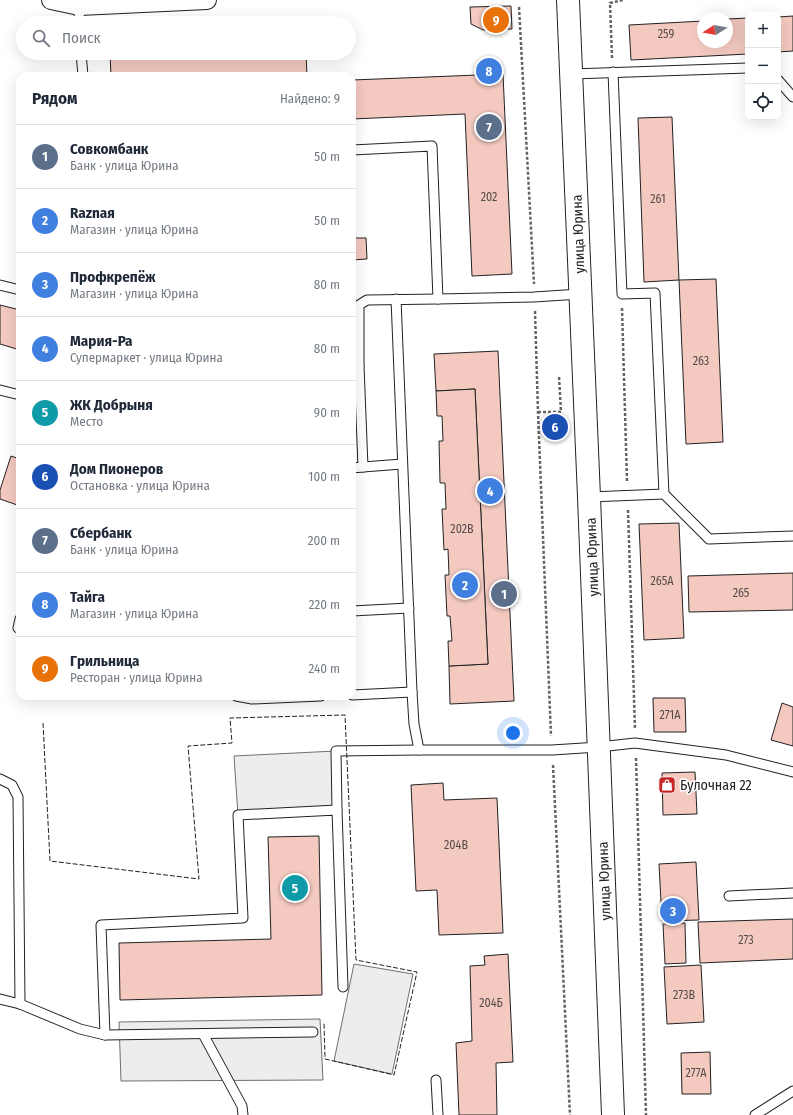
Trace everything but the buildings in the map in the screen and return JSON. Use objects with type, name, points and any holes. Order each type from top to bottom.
[{"type":"main road","name":"улица Юрина","points":[[568,0],[613,1115]]},
{"type":"street","points":[[51,0],[79,10],[207,0]]},
{"type":"lane","points":[[81,60],[82,72]]},
{"type":"lane","points":[[571,74],[745,68]]},
{"type":"lane","points":[[613,72],[622,294],[655,293],[664,494],[709,539],[793,536]]},
{"type":"lane","points":[[781,83],[793,97]]},
{"type":"lane","points":[[356,150],[432,146],[438,299]]},
{"type":"lane","points":[[0,286],[16,289]]},
{"type":"lane","points":[[356,351],[359,305],[368,300],[534,297],[580,294]]},
{"type":"lane","points":[[396,299],[412,692],[414,724],[419,750]]},
{"type":"lane","points":[[356,379],[363,467]]},
{"type":"lane","points":[[0,390],[16,394]]},
{"type":"lane","points":[[356,468],[402,464]]},
{"type":"lane","points":[[589,497],[664,494]]},
{"type":"lane","points":[[356,611],[408,608]]},
{"type":"lane","points":[[356,695],[412,692]]},
{"type":"lane","points":[[343,987],[336,751],[552,750],[635,743],[726,755],[793,772]]},
{"type":"lane","points":[[0,779],[12,785],[18,797],[20,1004]]},
{"type":"lane","points":[[105,1035],[101,925],[243,918],[238,815],[338,810]]},
{"type":"lane","points":[[729,896],[793,893]]},
{"type":"lane","points":[[0,999],[20,1004],[80,1029],[105,1035],[313,1032]]},
{"type":"lane","points":[[203,1034],[242,1106],[243,1115]]},
{"type":"lane","points":[[436,1080],[438,1115]]},
{"type":"lane","points":[[755,1115],[793,1091]]},
{"type":"path","points":[[613,72],[610,3],[623,0]]},
{"type":"path","points":[[519,7],[534,297],[552,750],[570,1115]]},
{"type":"path","points":[[622,294],[646,1115]]},
{"type":"path","points":[[538,412],[561,412],[559,376]]},
{"type":"shaded area","points":[[336,751],[337,810],[238,815],[234,756]]},
{"type":"shaded area","points":[[354,964],[413,974],[392,1074],[334,1061]]},
{"type":"shaded area","points":[[320,1019],[323,1080],[121,1081],[119,1022]]},
{"type":"fence","points":[[43,723],[50,861],[199,879],[188,746],[232,743],[230,718],[345,715],[356,960],[417,972],[394,1075],[325,1059],[324,1022]]},
{"type":"place","name":"Грильница","points":[[496,20]]},
{"type":"place","name":"Тайга","points":[[489,71]]},
{"type":"place","name":"Сбербанк","points":[[489,127]]},
{"type":"place","name":"Дом Пионеров","points":[[555,427]]},
{"type":"place","name":"Мария-Ра","points":[[490,491]]},
{"type":"place","name":"Raznaя","points":[[465,585]]},
{"type":"place","name":"Совкомбанк","points":[[504,594]]},
{"type":"place","name":"Булочная 22","points":[[667,785]]},
{"type":"place","name":"ЖК Добрыня","points":[[295,888]]},
{"type":"place","name":"Профкрепёж","points":[[673,911]]}]
